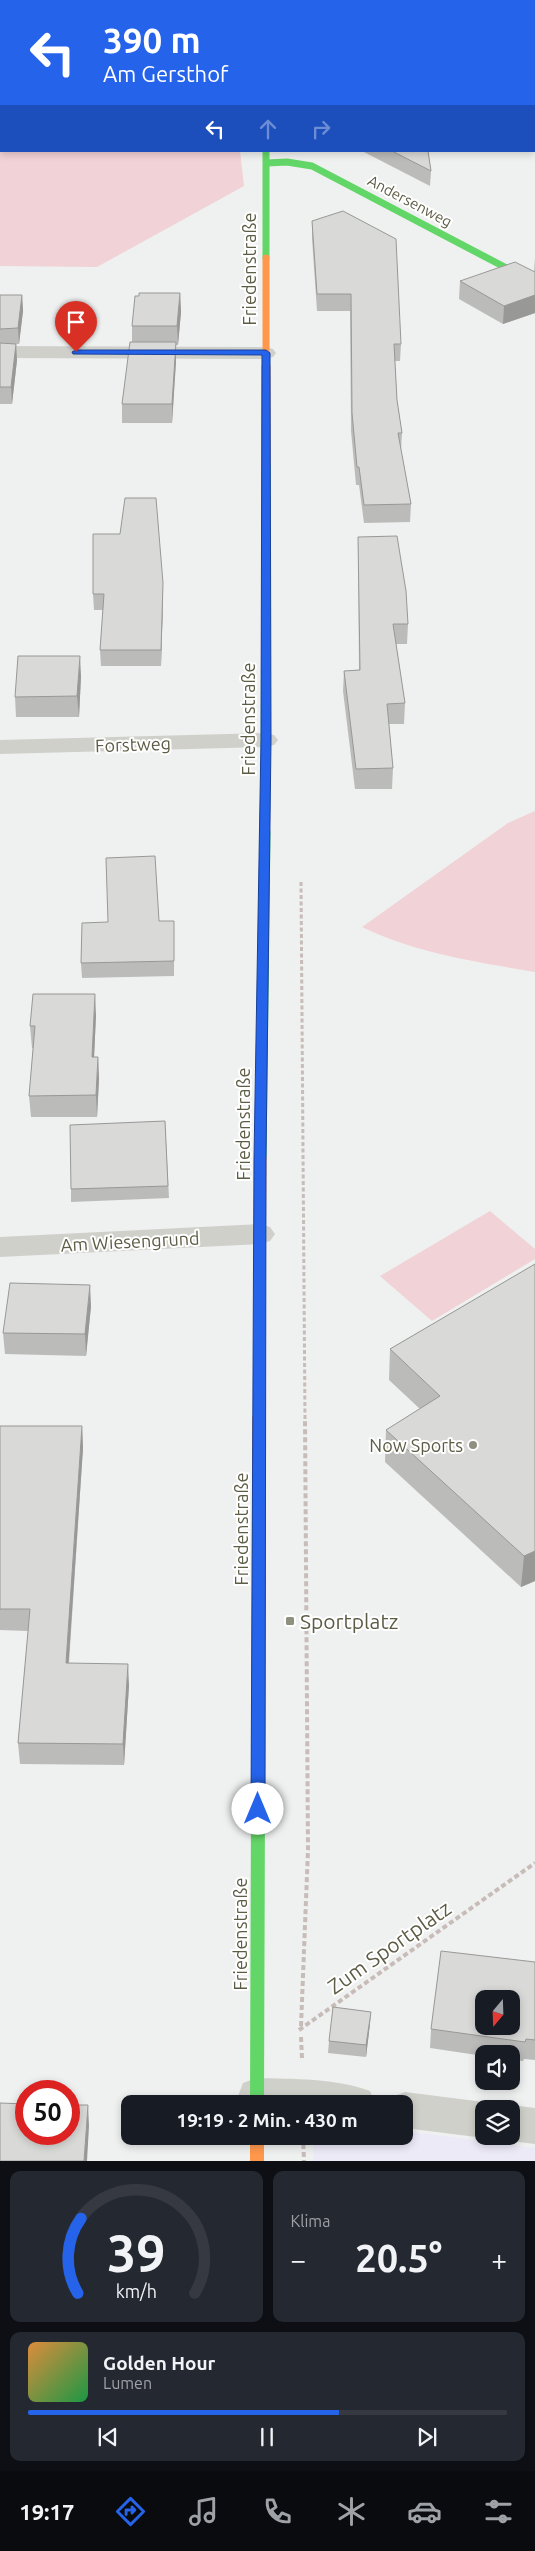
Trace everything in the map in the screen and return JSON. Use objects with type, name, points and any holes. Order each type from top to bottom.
[{"type":"main road","name":"Andersenweg","points":[[266,157],[312,166],[535,283]]},
{"type":"main road","name":"Friedenstraße","points":[[257,2095],[260,1234],[266,740],[266,157]]},
{"type":"main road","points":[[257,2145],[257,2161]]},
{"type":"street","points":[[0,352],[266,353]]},
{"type":"street","name":"Forstweg","points":[[0,748],[266,740]]},
{"type":"street","name":"Am Wiesengrund","points":[[0,1247],[260,1234]]},
{"type":"street","points":[[413,2111],[475,2119]]},
{"type":"street","points":[[520,2124],[535,2126]]},
{"type":"path","name":"Zum Sportplatz","points":[[257,2050],[301,2029],[535,1863]]},
{"type":"path","points":[[303,2145],[304,2161]]},
{"type":"shaded area","points":[[0,152],[240,152],[244,186],[97,267],[0,266]]},
{"type":"shaded area","points":[[535,811],[535,972],[447,956],[403,944],[362,927],[508,823]]},
{"type":"shaded area","points":[[490,1211],[535,1249],[535,1259],[432,1321],[380,1276]]},
{"type":"shaded area","points":[[413,2132],[475,2140],[475,2145],[512,2145],[535,2148],[535,2161],[314,2161],[313,2145],[413,2145]]},
{"type":"building","points":[[394,152],[428,152],[431,171]]},
{"type":"building","points":[[343,211],[396,239],[401,344],[394,344],[397,400],[402,433],[398,433],[411,504],[364,505],[359,467],[357,467],[352,413],[351,294],[317,294],[312,221]]},
{"type":"building","points":[[515,262],[535,272],[535,295],[504,306],[460,281]]},
{"type":"building","points":[[139,293],[180,293],[177,326],[132,326],[135,296],[139,296]]},
{"type":"building","points":[[0,295],[22,295],[18,328],[0,329]]},
{"type":"building","points":[[130,342],[176,342],[172,404],[122,404]]},
{"type":"building","points":[[0,343],[16,344],[11,387],[0,387]]},
{"type":"building","points":[[125,498],[156,498],[163,583],[161,650],[100,650],[104,594],[93,594],[93,534],[120,534]]},
{"type":"building","points":[[397,536],[406,591],[408,624],[393,624],[405,703],[387,704],[393,768],[356,769],[344,671],[360,670],[358,537]]},
{"type":"building","points":[[18,656],[80,656],[77,696],[15,697]]},
{"type":"building","points":[[155,856],[159,921],[174,921],[174,961],[81,963],[82,923],[108,922],[106,858]]},
{"type":"building","points":[[33,994],[95,994],[92,1057],[98,1057],[96,1095],[29,1096],[35,1026],[30,1026]]},
{"type":"building","points":[[165,1121],[168,1186],[71,1189],[70,1125]]},
{"type":"building","name":"Now Sports","points":[[535,1264],[535,1551],[524,1556],[386,1430],[440,1396],[390,1349]]},
{"type":"building","points":[[10,1283],[90,1285],[85,1334],[3,1333]]},
{"type":"building","points":[[0,1426],[82,1426],[66,1663],[128,1664],[123,1744],[18,1743],[30,1609],[0,1609]]},
{"type":"building","points":[[441,1951],[535,1962],[535,2040],[526,2039],[525,2042],[431,2029]]},
{"type":"building","points":[[333,2007],[371,2012],[366,2045],[329,2041]]},
{"type":"building","points":[[0,2103],[15,2104],[15,2145],[80,2145],[80,2105],[88,2105],[84,2161],[0,2161]]},
{"type":"traffic: fast","points":[[266,152],[266,258]]},
{"type":"traffic: fast","points":[[267,163],[287,162],[312,166],[535,283]]},
{"type":"traffic: fast","points":[[261,1158],[266,740],[266,467]]},
{"type":"traffic: fast","points":[[257,2095],[259,1495]]},
{"type":"traffic: slow","points":[[266,258],[266,467]]},
{"type":"traffic: slow","points":[[259,1495],[261,1158]]},
{"type":"traffic: slow","points":[[257,2145],[257,2161]]},
{"type":"place","name":"Now Sports","points":[[473,1445]]},
{"type":"place","name":"Sportplatz","points":[[290,1621]]},
{"type":"route","points":[[76,352],[266,353],[266,740],[260,1159],[258,1809]]}]
